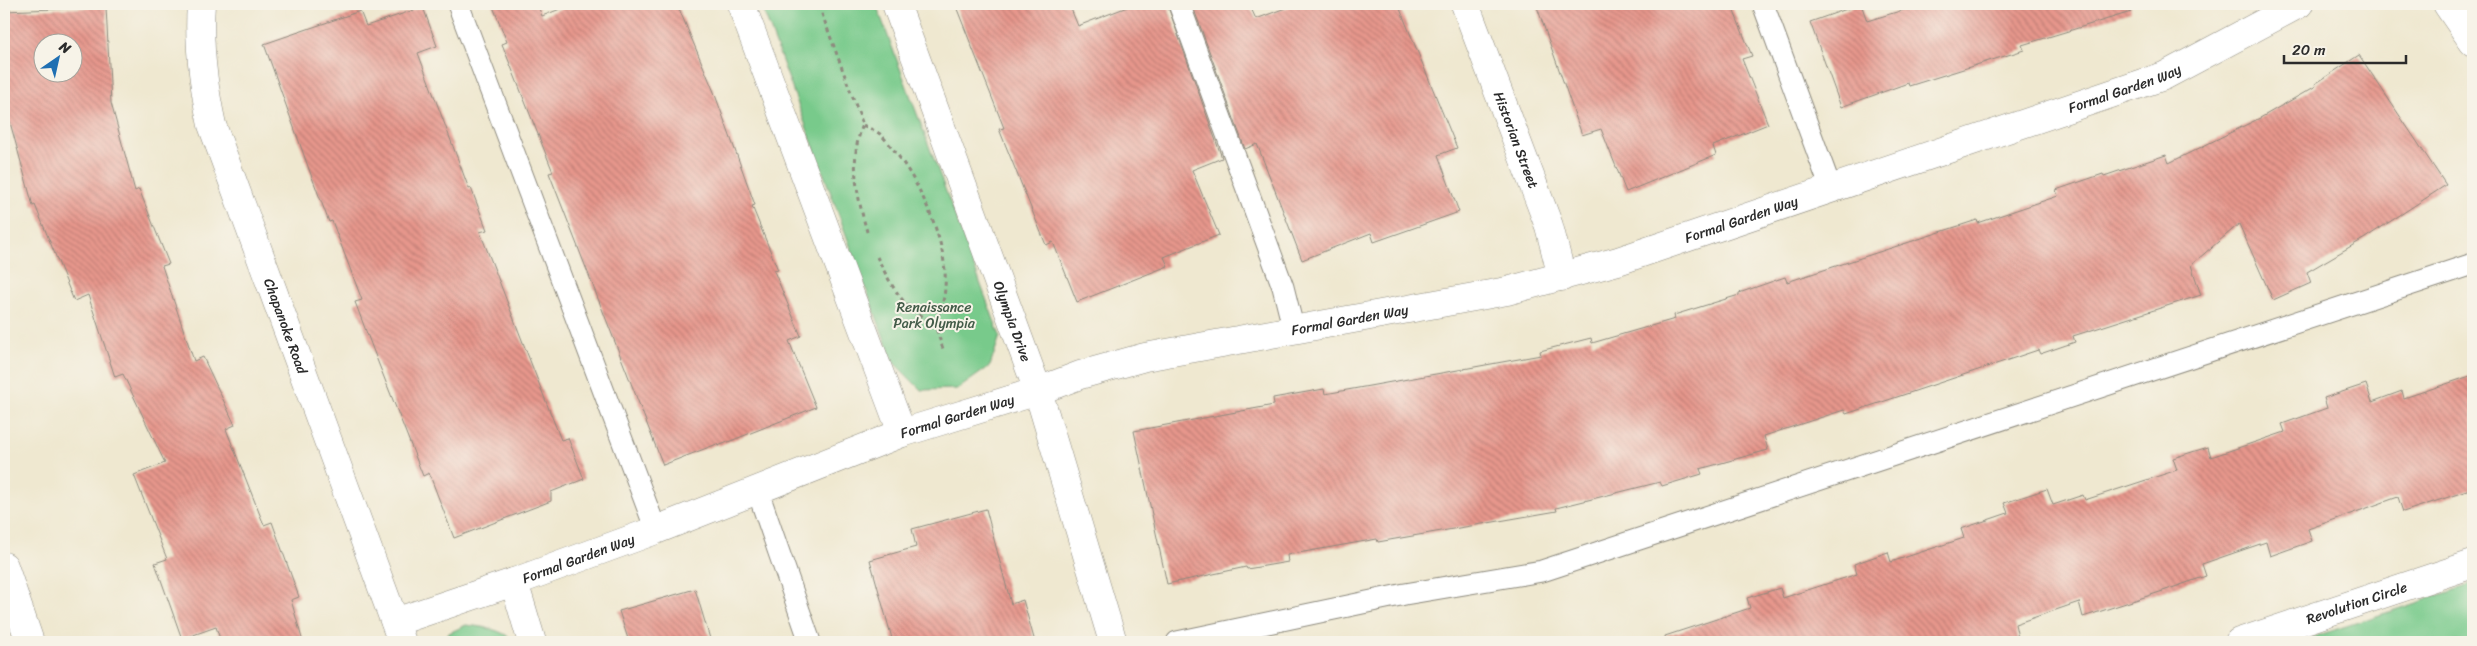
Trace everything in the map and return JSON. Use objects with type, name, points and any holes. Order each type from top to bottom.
[{"type":"street","name":"Chapanoke Road","points":[[201,4],[199,36],[203,82],[212,125],[398,632]]},
{"type":"street","points":[[741,4],[902,433]]},
{"type":"street","name":"Olympia Drive","points":[[896,4],[1038,391],[1112,642]]},
{"type":"street","name":"Historian Street","points":[[1465,4],[1549,226],[1562,277]]},
{"type":"street","name":"Formal Garden Way","points":[[398,632],[514,582],[656,530],[902,433],[1038,391],[1080,375],[1146,357],[1507,291],[1618,262],[2164,76],[2299,4]]},
{"type":"street","points":[[2447,4],[2473,42]]},
{"type":"street","name":"Revolution Circle","points":[[2240,642],[2473,564]]},
{"type":"street","points":[[4,566],[30,642]]},
{"type":"street","points":[[514,582],[532,642]]},
{"type":"lane","points":[[458,4],[656,530]]},
{"type":"lane","points":[[1179,4],[1280,278],[1294,331]]},
{"type":"lane","points":[[1763,4],[1832,189]]},
{"type":"lane","points":[[1177,642],[1405,594],[1542,571],[2473,264]]},
{"type":"lane","points":[[757,489],[810,642]]},
{"type":"path","points":[[800,4],[819,6],[823,4]]},
{"type":"path","points":[[819,6],[863,125],[878,132],[906,168],[934,222],[945,262],[940,312],[934,322],[942,349]]},
{"type":"path","points":[[863,125],[856,140],[855,161],[859,199],[870,241]]},
{"type":"path","points":[[873,249],[889,280],[905,304],[923,319],[934,322]]},
{"type":"green space","name":"Renaissance Park Olympia","points":[[761,4],[876,4],[1000,336],[990,366],[958,389],[921,390],[893,362]]},
{"type":"green space","points":[[2473,584],[2473,642],[2298,642]]},
{"type":"green space","points":[[466,625],[499,631],[515,642],[444,642],[449,633]]},
{"type":"building","points":[[492,4],[537,4],[542,16],[573,4],[677,4],[714,92],[755,205],[752,206],[778,270],[774,271],[801,336],[789,341],[816,407],[718,446],[717,444],[663,465],[549,173],[553,172],[502,44],[507,42]]},
{"type":"building","points":[[955,4],[1069,4],[1078,26],[1135,4],[1167,4],[1222,158],[1192,170],[1219,235],[1164,257],[1168,266],[1077,302],[1053,242],[1046,245],[999,129],[1004,128]]},
{"type":"building","points":[[1192,4],[1249,4],[1256,19],[1296,4],[1398,4],[1457,148],[1438,155],[1459,212],[1374,242],[1371,233],[1302,260],[1257,144],[1245,149]]},
{"type":"building","points":[[1536,4],[1731,4],[1752,56],[1742,59],[1768,124],[1713,146],[1716,155],[1626,192],[1601,129],[1582,135]]},
{"type":"building","points":[[1861,4],[1867,21],[1923,4],[2130,4],[2131,12],[2022,45],[2024,50],[1909,86],[1908,83],[1841,107],[1810,22]]},
{"type":"building","points":[[106,7],[111,103],[135,191],[139,189],[169,264],[162,266],[194,361],[203,357],[235,425],[226,429],[264,525],[272,522],[299,597],[291,600],[303,642],[221,642],[216,627],[182,639],[155,563],[167,559],[134,475],[165,463],[123,374],[115,377],[88,295],[74,301],[35,205],[33,206],[8,115],[4,11]]},
{"type":"building","points":[[423,7],[437,46],[418,53],[469,189],[471,188],[487,230],[480,232],[536,376],[561,440],[568,438],[584,479],[551,492],[551,501],[454,538],[429,473],[423,476],[374,352],[355,302],[362,300],[332,221],[329,222],[264,44],[360,11],[366,26]]},
{"type":"building","points":[[2359,55],[2446,185],[2365,238],[2307,272],[2311,283],[2273,300],[2239,224],[2191,265],[2201,295],[2073,336],[2075,342],[2040,354],[2038,350],[1846,414],[1844,410],[1764,436],[1768,450],[1700,469],[1702,474],[1662,486],[1660,482],[1556,508],[1557,511],[1378,542],[1377,539],[1287,555],[1288,562],[1247,569],[1246,567],[1167,584],[1134,431],[1274,405],[1273,398],[1324,389],[1325,394],[1541,355],[1540,351],[1591,338],[1592,343],[1675,319],[1674,315],[1739,295],[1739,293],[1785,277],[1787,282],[1977,220],[1978,223],[2058,196],[2056,190],[2103,174],[2104,176],[2166,155],[2169,163],[2260,118],[2316,86],[2315,84]]},
{"type":"building","points":[[2473,375],[2473,489],[2403,512],[2398,497],[2308,529],[2312,541],[2270,556],[2266,542],[2202,564],[2206,576],[2083,617],[2079,602],[2015,624],[2019,642],[1666,642],[1665,636],[1750,608],[1747,598],[1780,588],[1783,598],[1857,574],[1854,564],[1888,552],[1891,562],[1964,538],[1961,529],[2008,513],[2004,503],[2047,489],[2053,505],[2083,495],[2085,500],[2177,470],[2173,458],[2208,447],[2211,457],[2285,432],[2282,424],[2327,408],[2324,398],[2366,384],[2372,402],[2402,391],[2404,398]]},
{"type":"building","points":[[986,509],[1011,604],[1023,600],[1035,642],[893,642],[870,560],[916,547],[912,529]]},
{"type":"building","points":[[695,589],[711,642],[629,642],[619,611]]}]
